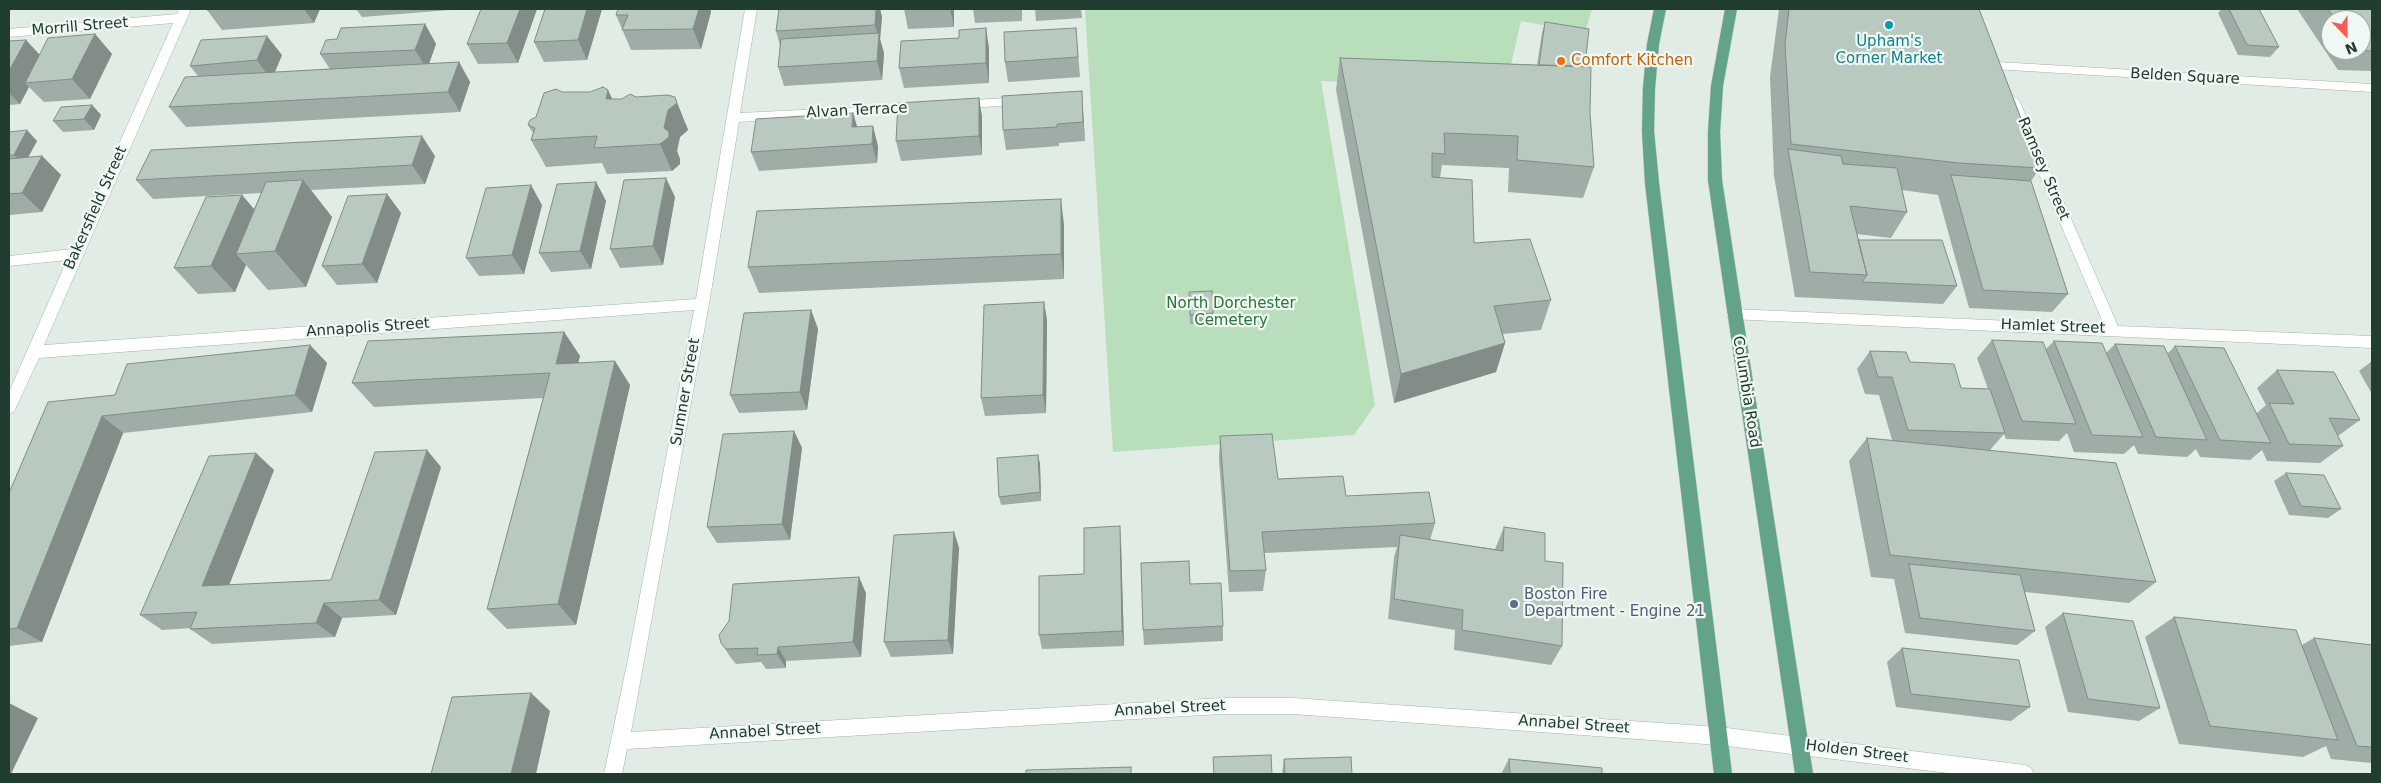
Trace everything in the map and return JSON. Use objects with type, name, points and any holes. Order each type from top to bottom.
[{"type":"main road","points":[[1660,9],[1653,44],[1649,88],[1648,131],[1651,174],[1723,774]]},
{"type":"main road","name":"Columbia Road","points":[[1731,9],[1717,86],[1714,132],[1715,180],[1804,774]]},
{"type":"street","name":"Sumner Street","points":[[613,774],[702,304],[751,9]]},
{"type":"street","name":"Morrill Street","points":[[9,34],[182,13]]},
{"type":"street","name":"Bakersfield Street","points":[[9,408],[182,13]]},
{"type":"street","name":"Ramsey Street","points":[[1991,50],[2112,330]]},
{"type":"street","name":"Belden Square","points":[[1998,66],[2372,88]]},
{"type":"street","name":"Alvan Terrace","points":[[733,118],[1030,100]]},
{"type":"street","points":[[9,261],[76,254]]},
{"type":"street","name":"Annapolis Street","points":[[34,352],[702,304]]},
{"type":"street","name":"Hamlet Street","points":[[1734,315],[2372,342]]},
{"type":"street","name":"Annabel Street","points":[[620,741],[1247,705],[1302,706],[1718,736]]},
{"type":"street","name":"Holden Street","points":[[1718,736],[1800,744],[2026,774]]},
{"type":"green space","name":"North Dorchester Cemetery","points":[[1085,9],[1592,9],[1585,33],[1521,21],[1506,86],[1321,81],[1375,405],[1354,435],[1113,452]]},
{"type":"building","points":[[481,9],[520,9],[507,43],[467,44]]},
{"type":"building","points":[[545,9],[587,9],[578,40],[534,42]]},
{"type":"building","points":[[618,9],[699,9],[693,29],[622,30],[628,15],[616,15]]},
{"type":"building","points":[[779,9],[876,9],[875,25],[776,31]]},
{"type":"building","points":[[1789,9],[1979,9],[2040,168],[1959,163],[1791,144],[1785,45]]},
{"type":"building","points":[[2229,9],[2259,9],[2279,47],[2247,45]]},
{"type":"building","points":[[2372,9],[2372,51],[2371,10],[2329,10]]},
{"type":"building","points":[[1545,22],[1589,29],[1585,66],[1539,65]]},
{"type":"building","points":[[425,24],[415,50],[320,54],[326,40],[337,39],[341,28]]},
{"type":"building","points":[[986,28],[986,63],[899,68],[901,41],[959,38],[959,30]]},
{"type":"building","points":[[1076,28],[1078,57],[1005,62],[1004,32]]},
{"type":"building","points":[[879,33],[877,61],[778,67],[781,39]]},
{"type":"building","points":[[95,34],[72,79],[25,83],[48,38]]},
{"type":"building","points":[[267,36],[257,60],[190,66],[201,40]]},
{"type":"building","points":[[26,40],[9,71],[9,41]]},
{"type":"building","points":[[1340,58],[1591,67],[1590,113],[1594,167],[1517,160],[1518,136],[1444,133],[1445,154],[1432,153],[1432,177],[1472,180],[1474,243],[1530,239],[1551,300],[1494,306],[1505,343],[1401,374]]},
{"type":"building","points":[[459,62],[448,92],[169,107],[185,77]]},
{"type":"building","points":[[603,87],[608,90],[606,99],[622,99],[630,94],[636,97],[668,95],[675,97],[677,103],[668,110],[664,128],[669,132],[669,137],[660,144],[594,148],[597,136],[531,140],[535,128],[528,125],[530,120],[536,117],[544,93],[556,89],[562,92],[590,92]]},
{"type":"building","points":[[1082,91],[1083,122],[1057,124],[1057,127],[1003,130],[1002,96]]},
{"type":"building","points":[[979,98],[979,136],[896,141],[898,103]]},
{"type":"building","points":[[92,105],[84,119],[53,121],[61,107]]},
{"type":"building","points":[[853,113],[852,127],[873,126],[872,144],[751,152],[756,119]]},
{"type":"building","points":[[27,130],[14,155],[9,155],[9,132]]},
{"type":"building","points":[[422,136],[412,165],[136,180],[151,150]]},
{"type":"building","points":[[1788,149],[1841,156],[1843,164],[1897,168],[1907,212],[1850,206],[1867,275],[1810,272]]},
{"type":"building","points":[[42,156],[22,193],[9,194],[9,159]]},
{"type":"building","points":[[1951,175],[2031,181],[2068,294],[1983,290]]},
{"type":"building","points":[[666,178],[653,246],[610,249],[624,180]]},
{"type":"building","points":[[303,180],[275,251],[236,254],[266,182]]},
{"type":"building","points":[[596,182],[580,251],[539,253],[557,184]]},
{"type":"building","points":[[531,185],[512,255],[466,258],[486,188]]},
{"type":"building","points":[[387,194],[362,264],[322,266],[348,196]]},
{"type":"building","points":[[242,195],[211,266],[174,268],[206,197]]},
{"type":"building","points":[[1061,199],[1061,254],[748,267],[757,211]]},
{"type":"building","points":[[1858,240],[1942,240],[1957,286],[1862,282],[1867,275]]},
{"type":"building","points":[[1212,291],[1213,313],[1190,315],[1189,292]]},
{"type":"building","points":[[1044,302],[1043,395],[981,398],[984,305]]},
{"type":"building","points":[[811,310],[800,392],[730,395],[744,313]]},
{"type":"building","points":[[564,332],[556,364],[615,361],[558,604],[487,609],[550,373],[352,383],[368,341]]},
{"type":"building","points":[[1992,340],[2043,342],[2076,424],[2022,421]]},
{"type":"building","points":[[2054,341],[2102,343],[2143,437],[2092,435]]},
{"type":"building","points":[[2115,344],[2164,346],[2207,440],[2156,437]]},
{"type":"building","points":[[310,345],[295,395],[102,416],[17,628],[9,629],[9,493],[48,402],[115,395],[127,364]]},
{"type":"building","points":[[2175,346],[2224,348],[2271,443],[2220,440]]},
{"type":"building","points":[[1870,351],[1906,352],[1910,362],[1954,364],[1961,388],[1990,389],[2005,433],[1908,430],[1892,377],[1878,377]]},
{"type":"building","points":[[2277,370],[2334,372],[2360,420],[2329,418],[2343,446],[2289,444],[2269,403],[2294,404]]},
{"type":"building","points":[[794,431],[782,524],[707,527],[723,434]]},
{"type":"building","points":[[1272,434],[1278,479],[1343,476],[1346,496],[1429,492],[1435,523],[1262,532],[1266,570],[1230,571],[1220,436]]},
{"type":"building","points":[[1867,438],[2116,463],[2156,582],[1890,555]]},
{"type":"building","points":[[427,450],[379,600],[324,603],[316,623],[190,629],[197,612],[140,615],[209,456],[256,453],[202,586],[331,580],[375,452]]},
{"type":"building","points":[[1038,455],[1040,492],[999,497],[997,458]]},
{"type":"building","points":[[2286,473],[2324,475],[2341,509],[2301,506]]},
{"type":"building","points":[[1120,526],[1122,631],[1039,635],[1039,576],[1084,574],[1084,528]]},
{"type":"building","name":"Boston Fire Department - Engine 21","points":[[1504,527],[1545,533],[1545,561],[1563,563],[1562,646],[1462,630],[1463,610],[1394,599],[1400,535],[1503,551]]},
{"type":"building","points":[[954,532],[948,640],[884,642],[894,535]]},
{"type":"building","points":[[1189,561],[1190,584],[1221,583],[1223,626],[1143,630],[1141,563]]},
{"type":"building","points":[[1909,564],[2020,575],[2035,631],[1920,618]]},
{"type":"building","points":[[859,577],[853,642],[778,647],[777,654],[757,655],[758,648],[726,649],[721,643],[719,635],[729,621],[733,584]]},
{"type":"building","points":[[2063,613],[2133,621],[2160,708],[2088,699]]},
{"type":"building","points":[[2174,617],[2296,630],[2338,740],[2210,726]]},
{"type":"building","points":[[2314,638],[2372,645],[2372,747],[2357,746]]},
{"type":"building","points":[[1902,648],[2019,660],[2030,707],[1911,694]]},
{"type":"building","points":[[531,693],[511,774],[431,774],[452,697]]},
{"type":"building","points":[[1271,755],[1272,774],[1214,774],[1213,757]]},
{"type":"building","points":[[1351,757],[1352,774],[1285,774],[1284,759]]},
{"type":"building","points":[[1509,759],[1602,768],[1602,774],[1510,774]]},
{"type":"building","points":[[1131,767],[1131,774],[1026,774],[1026,770]]},
{"type":"place","name":"Upham's Corner Market","points":[[1889,25]]},
{"type":"place","name":"Comfort Kitchen","points":[[1561,61]]},
{"type":"place","name":"Boston Fire Department - Engine 21","points":[[1514,604]]}]
